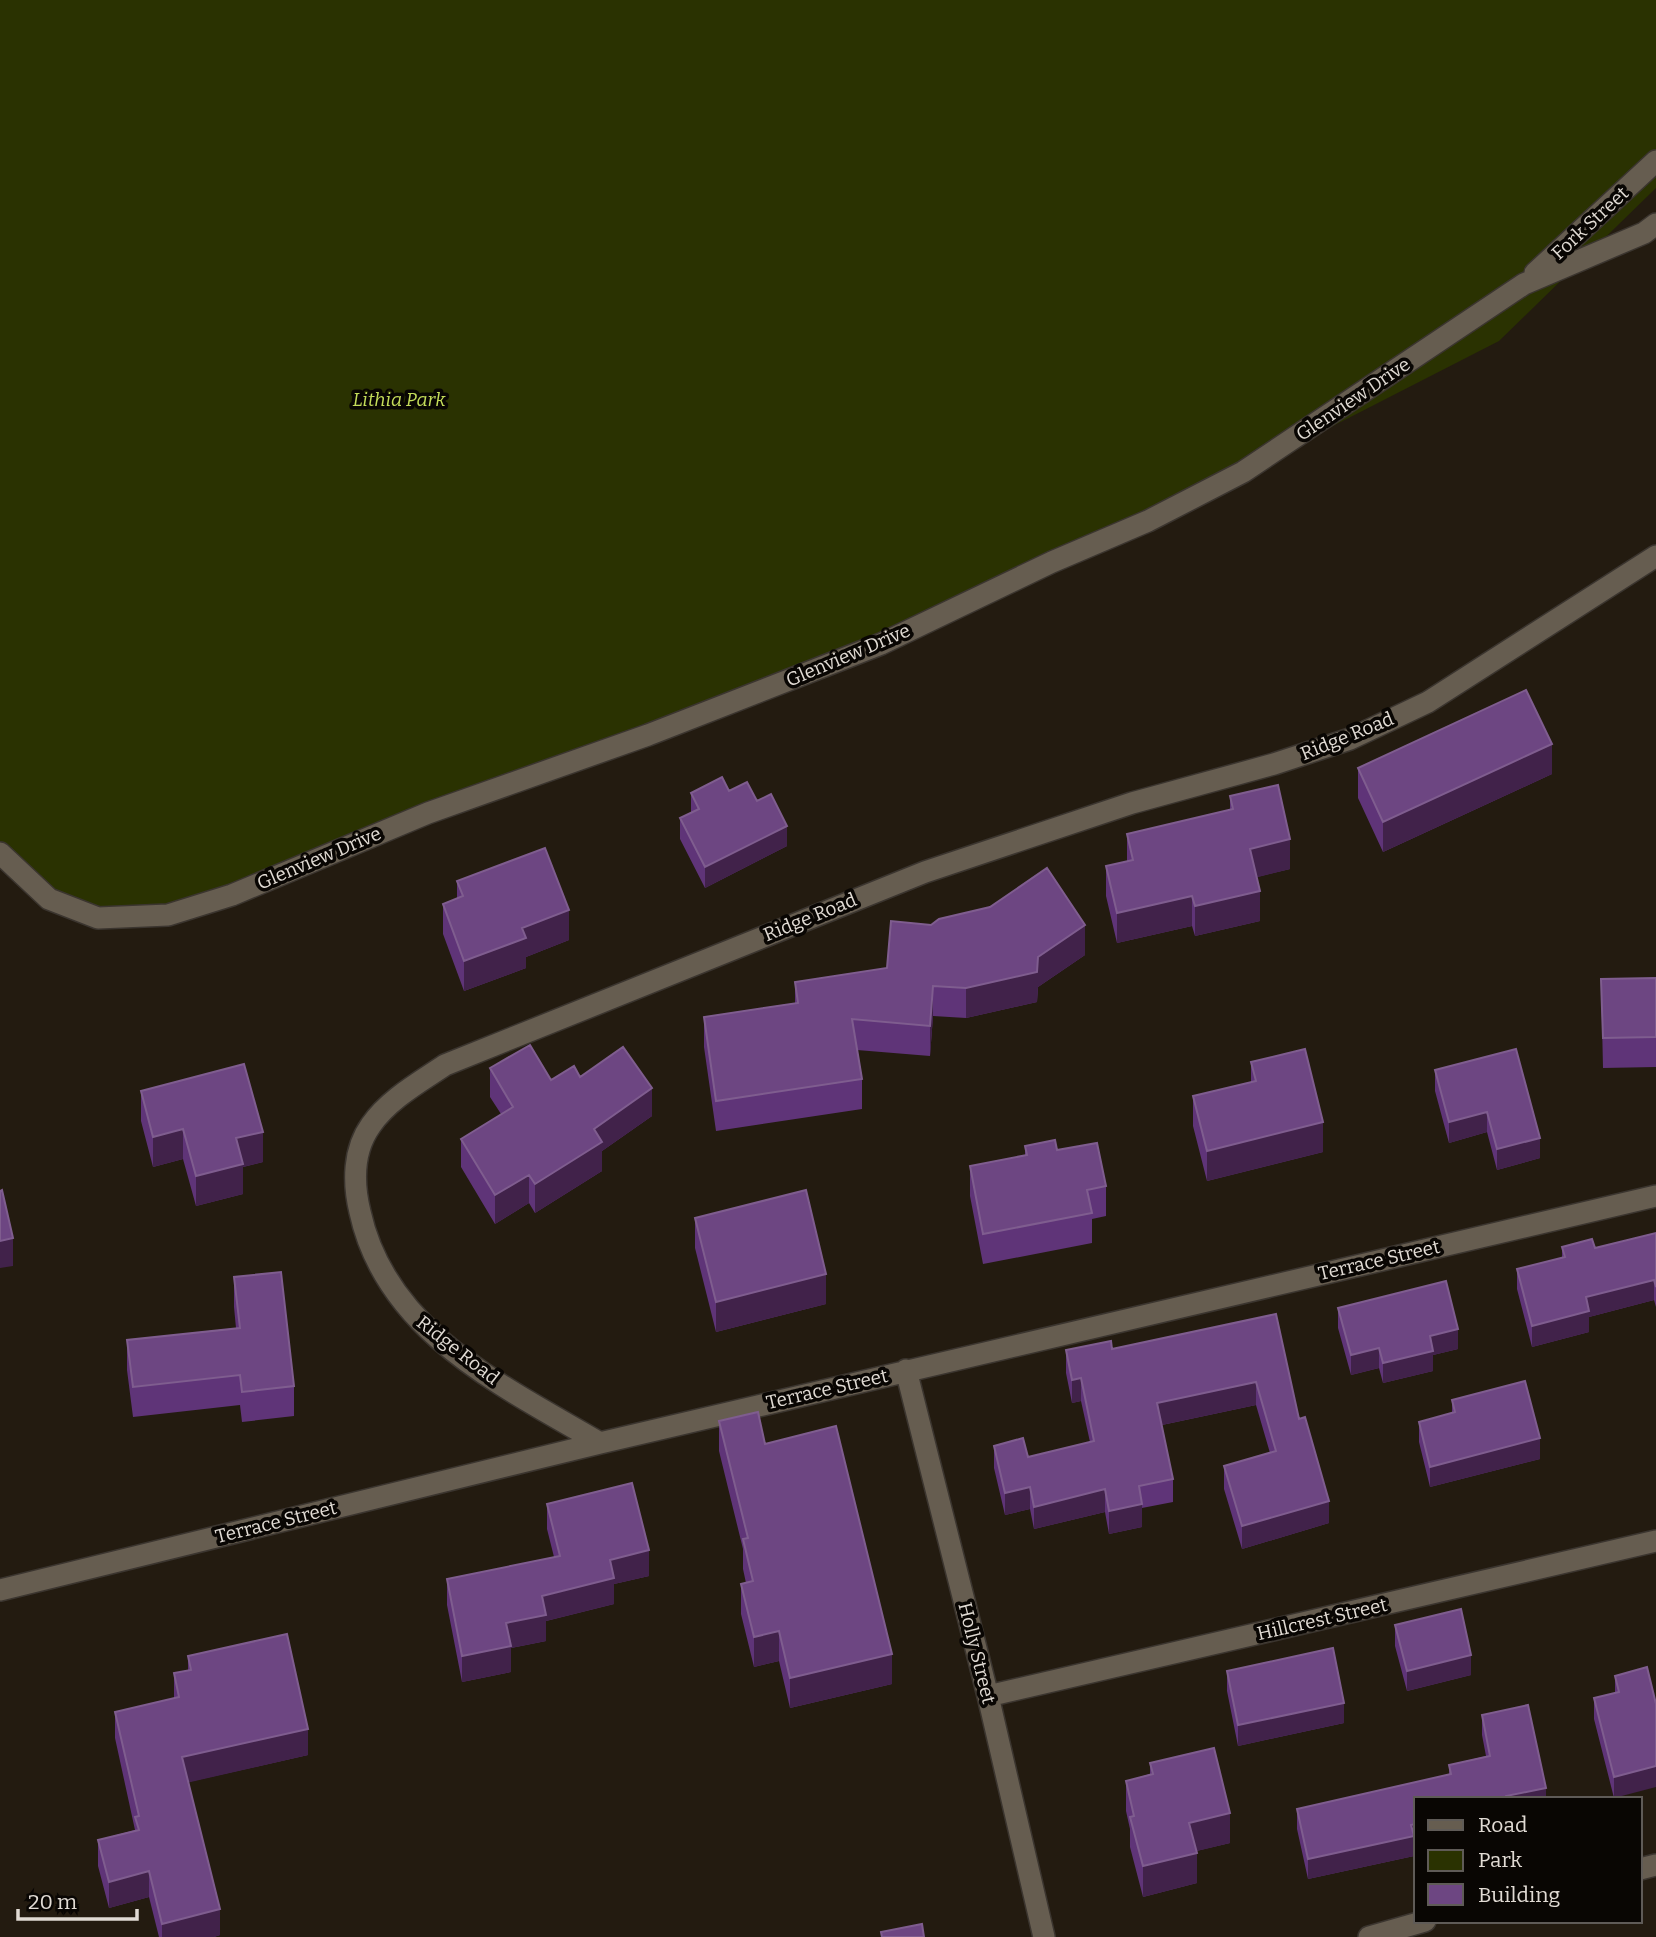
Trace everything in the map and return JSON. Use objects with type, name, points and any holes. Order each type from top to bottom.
[{"type":"street","name":"Fork Street","points":[[1524,284],[1656,161]]},
{"type":"street","name":"Glenview Drive","points":[[0,853],[49,899],[98,918],[168,915],[232,894],[428,813],[648,735],[881,644],[1052,562],[1148,521],[1243,472],[1524,284],[1644,233],[1656,224]]},
{"type":"street","name":"Ridge Road","points":[[600,1443],[479,1371],[414,1317],[388,1283],[367,1244],[356,1196],[356,1159],[370,1126],[391,1102],[445,1065],[840,904],[1132,803],[1274,764],[1350,739],[1428,702],[1656,556]]},
{"type":"street","name":"Terrace Street","points":[[0,1590],[906,1370],[1656,1196]]},
{"type":"street","name":"Holly Street","points":[[906,1370],[988,1696],[1044,1937]]},
{"type":"street","name":"Hillcrest Street","points":[[988,1696],[1656,1541]]},
{"type":"street","points":[[1369,1937],[1418,1923]]},
{"type":"green space","name":"Lithia Park","points":[[0,0],[1656,0],[1656,188],[1499,341],[1243,472],[881,644],[232,895],[98,918],[49,899],[0,853]]},
{"type":"building","points":[[1526,690],[1552,744],[1383,822],[1358,768]]},
{"type":"building","points":[[722,777],[729,791],[747,782],[757,801],[771,794],[787,826],[705,867],[680,818],[699,809],[691,793]]},
{"type":"building","points":[[1278,785],[1290,839],[1250,849],[1260,891],[1195,906],[1192,896],[1117,913],[1106,866],[1133,860],[1127,834],[1233,809],[1230,796]]},
{"type":"building","points":[[545,848],[569,910],[522,928],[526,938],[464,961],[443,904],[463,896],[457,881]]},
{"type":"building","points":[[1047,868],[1085,925],[1038,957],[1037,972],[966,988],[933,986],[930,1026],[852,1019],[862,1079],[716,1101],[704,1017],[798,1003],[795,982],[887,968],[891,921],[931,925],[939,919],[990,907]]},
{"type":"building","points":[[1656,978],[1656,1037],[1603,1038],[1601,979]]},
{"type":"building","points":[[530,1045],[551,1080],[574,1066],[580,1077],[623,1047],[652,1088],[594,1129],[602,1142],[535,1184],[529,1175],[495,1195],[461,1139],[513,1107],[490,1068]]},
{"type":"building","points":[[1305,1049],[1323,1122],[1207,1151],[1193,1096],[1256,1081],[1251,1062]]},
{"type":"building","points":[[1516,1049],[1540,1138],[1497,1149],[1487,1112],[1449,1122],[1435,1070]]},
{"type":"building","points":[[244,1064],[263,1132],[236,1138],[243,1164],[196,1176],[183,1129],[153,1137],[141,1091]]},
{"type":"building","points":[[1055,1140],[1057,1150],[1097,1143],[1106,1186],[1087,1190],[1092,1213],[983,1234],[970,1166],[1027,1155],[1025,1146]]},
{"type":"building","points":[[2,1190],[13,1238],[0,1241],[0,1191]]},
{"type":"building","points":[[806,1190],[826,1274],[716,1302],[695,1218]]},
{"type":"building","points":[[1656,1233],[1656,1287],[1654,1280],[1586,1297],[1589,1311],[1532,1326],[1517,1269],[1565,1257],[1562,1247],[1592,1239],[1595,1248]]},
{"type":"building","points":[[281,1272],[294,1386],[242,1392],[240,1375],[133,1387],[127,1340],[240,1328],[234,1277]]},
{"type":"building","points":[[1446,1281],[1458,1329],[1430,1336],[1433,1351],[1383,1363],[1379,1348],[1351,1355],[1338,1308]]},
{"type":"building","points":[[1276,1314],[1299,1419],[1305,1417],[1329,1501],[1242,1526],[1224,1466],[1276,1451],[1256,1382],[1157,1403],[1173,1479],[1139,1486],[1142,1504],[1109,1511],[1105,1489],[1034,1507],[1030,1487],[1005,1493],[994,1446],[1023,1438],[1028,1457],[1094,1441],[1081,1378],[1072,1380],[1066,1350],[1111,1341],[1112,1349]]},
{"type":"building","points":[[1525,1381],[1540,1438],[1430,1467],[1419,1422],[1455,1412],[1452,1400]]},
{"type":"building","points":[[758,1412],[765,1444],[836,1426],[892,1654],[790,1678],[779,1631],[754,1637],[741,1584],[753,1581],[743,1539],[748,1538],[719,1421]]},
{"type":"building","points":[[632,1483],[649,1550],[610,1560],[614,1578],[542,1596],[546,1615],[506,1623],[511,1646],[462,1656],[447,1579],[560,1556],[547,1504]]},
{"type":"building","points":[[1461,1609],[1471,1655],[1407,1671],[1395,1625]]},
{"type":"building","points":[[287,1634],[308,1729],[182,1757],[220,1909],[162,1924],[149,1871],[109,1882],[98,1840],[139,1830],[135,1817],[139,1816],[115,1712],[179,1697],[174,1673],[191,1670],[188,1656]]},
{"type":"building","points":[[1333,1648],[1344,1703],[1238,1725],[1227,1671]]},
{"type":"building","points":[[1647,1667],[1656,1704],[1656,1766],[1614,1777],[1594,1698],[1619,1692],[1615,1676]]},
{"type":"building","points":[[1528,1705],[1546,1788],[1506,1797],[1414,1797],[1414,1824],[1411,1825],[1414,1836],[1308,1859],[1297,1809],[1451,1774],[1449,1765],[1490,1756],[1482,1715]]},
{"type":"building","points":[[1214,1748],[1230,1813],[1189,1823],[1197,1853],[1143,1866],[1130,1817],[1134,1816],[1126,1781],[1153,1774],[1150,1763]]},
{"type":"building","points":[[922,1924],[924,1937],[882,1937],[881,1932]]}]
